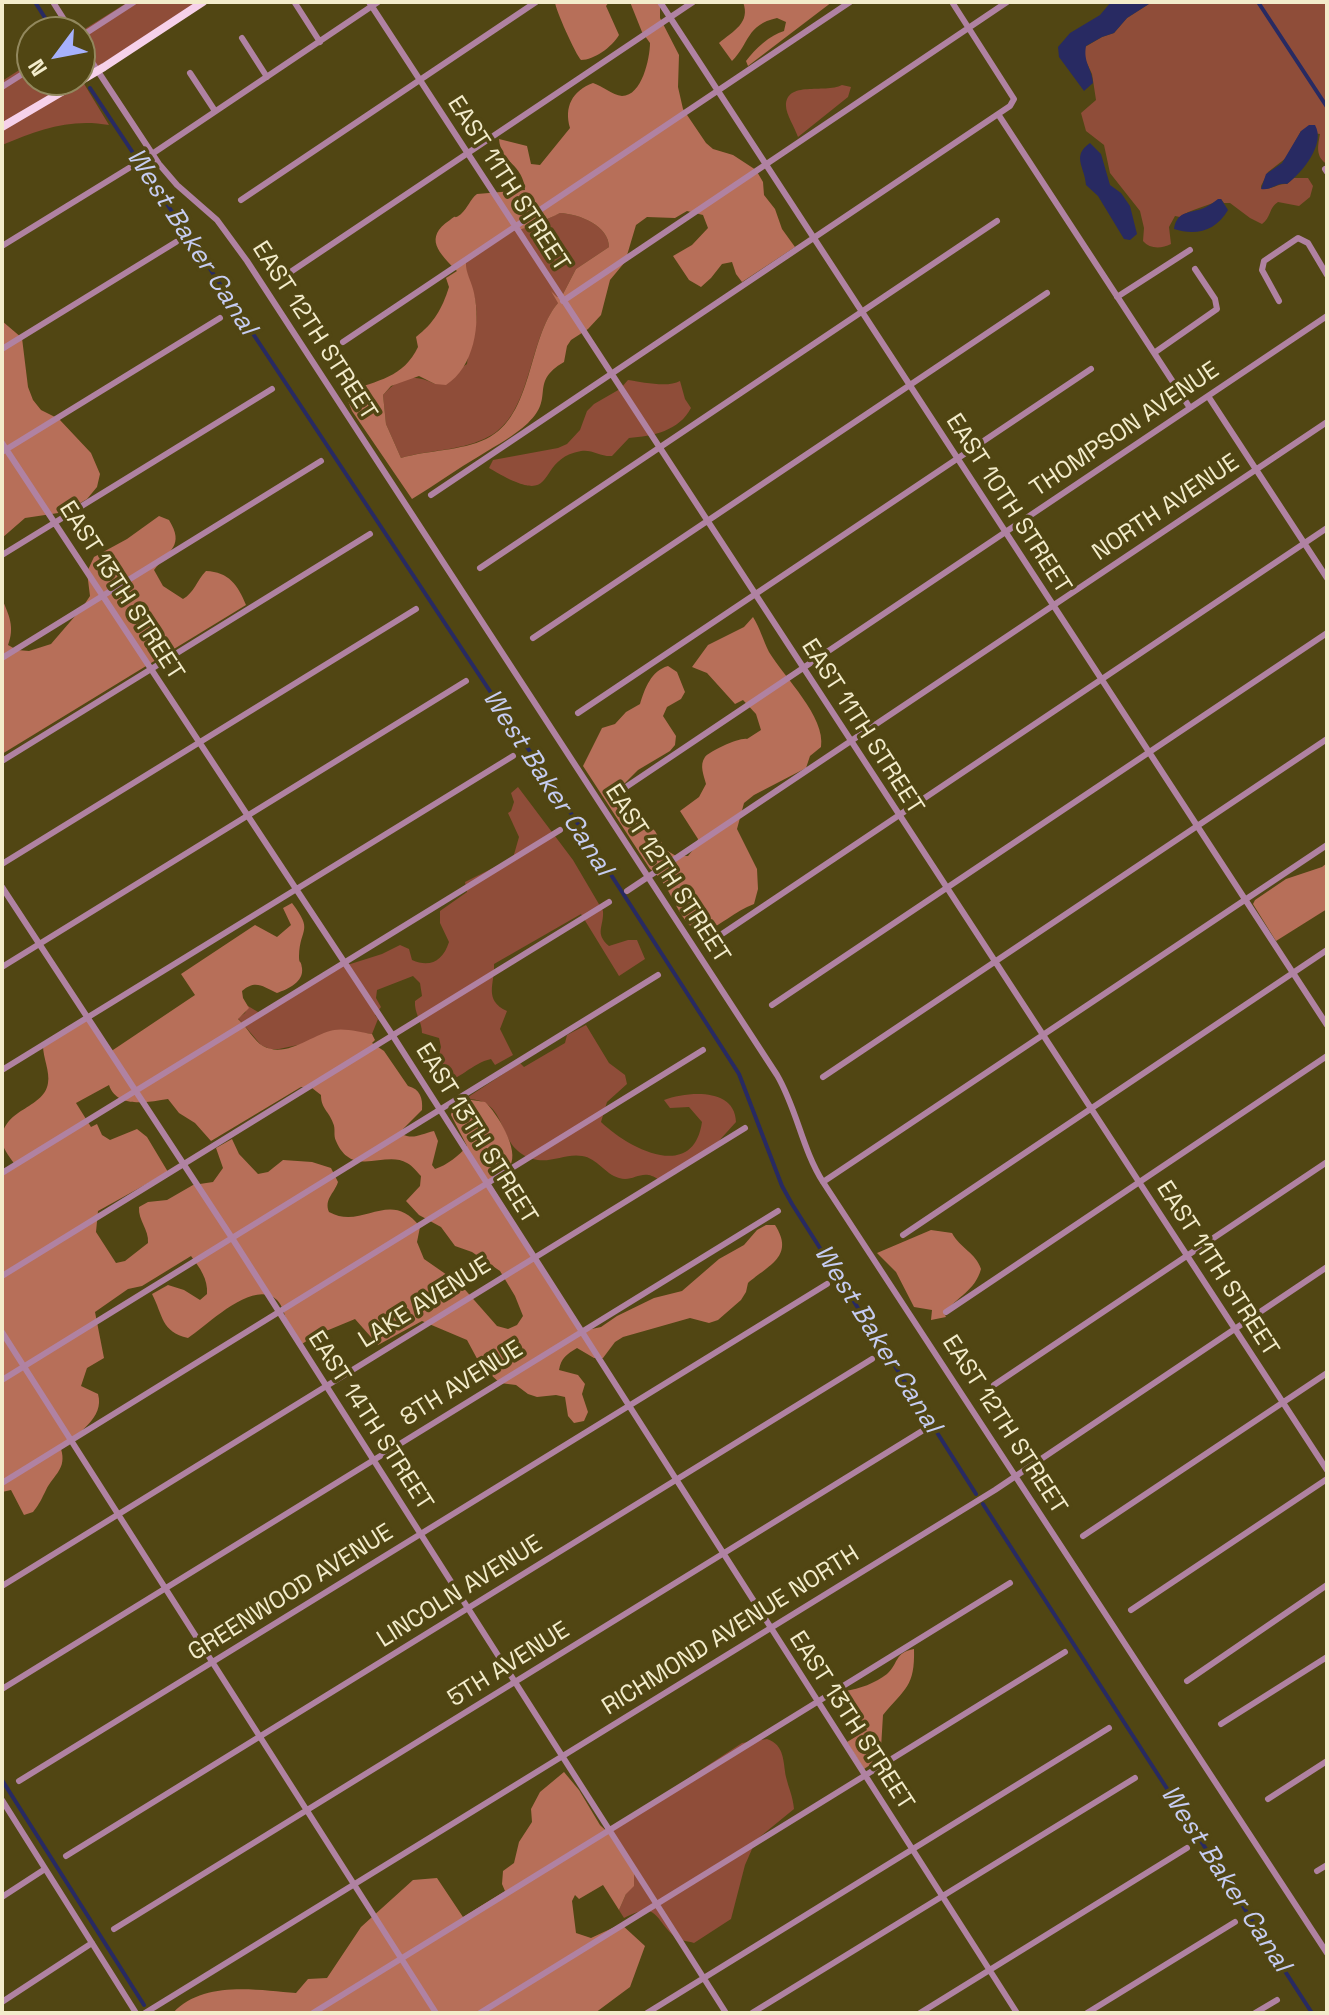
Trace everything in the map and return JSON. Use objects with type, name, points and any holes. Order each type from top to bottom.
[{"type":"main road","points":[[2,127],[97,71],[203,2]]},
{"type":"street","points":[[96,27],[134,2]]},
{"type":"street","points":[[241,200],[536,2]]},
{"type":"street","name":"EAST 10TH STREET","points":[[660,2],[1327,1025]]},
{"type":"street","points":[[286,275],[693,2]]},
{"type":"street","points":[[343,342],[850,2]]},
{"type":"street","points":[[431,495],[1010,106],[1014,99],[952,2]]},
{"type":"street","points":[[563,301],[1007,2]]},
{"type":"street","points":[[295,3],[320,42]]},
{"type":"street","points":[[152,154],[373,3]]},
{"type":"street","name":"EAST 11TH STREET","points":[[373,3],[467,154],[1327,1470]]},
{"type":"street","points":[[242,38],[267,77]]},
{"type":"street","name":"EAST 12TH STREET","points":[[97,71],[166,173],[217,220],[235,243],[786,1091],[808,1154],[823,1182],[1327,1953]]},
{"type":"street","points":[[190,73],[215,111]]},
{"type":"street","points":[[998,114],[1190,408]]},
{"type":"street","points":[[2,246],[129,168]]},
{"type":"street","points":[[480,568],[997,221]]},
{"type":"street","points":[[1279,301],[1262,270],[1264,261],[1298,238],[1308,243],[1327,275]]},
{"type":"street","points":[[2,349],[176,242]]},
{"type":"street","points":[[1117,297],[1190,250]]},
{"type":"street","points":[[1154,353],[1217,309],[1215,299],[1195,269]]},
{"type":"street","points":[[533,638],[1047,293]]},
{"type":"street","name":"THOMPSON AVENUE","points":[[623,789],[1327,316]]},
{"type":"street","points":[[3,448],[220,318]]},
{"type":"street","points":[[578,713],[1091,369]]},
{"type":"street","points":[[2,555],[272,389]]},
{"type":"street","points":[[1208,396],[1327,578]]},
{"type":"street","name":"NORTH AVENUE","points":[[627,891],[1327,422]]},
{"type":"street","name":"EAST 13TH STREET","points":[[3,448],[55,522],[393,1036],[1017,2013]]},
{"type":"street","points":[[2,658],[321,461]]},
{"type":"street","points":[[719,936],[1327,528]]},
{"type":"street","points":[[2,761],[370,534]]},
{"type":"street","points":[[2,864],[416,609]]},
{"type":"street","points":[[772,1005],[1327,633]]},
{"type":"street","points":[[2,967],[466,681]]},
{"type":"street","points":[[823,1077],[1327,739]]},
{"type":"street","points":[[2,1070],[513,756]]},
{"type":"street","points":[[2,1173],[560,830]]},
{"type":"street","points":[[823,1182],[1327,845]]},
{"type":"street","name":"EAST 14TH STREET","points":[[2,887],[232,1238],[726,2013]]},
{"type":"street","points":[[2,1276],[609,902]]},
{"type":"street","points":[[903,1235],[1327,950]]},
{"type":"street","points":[[2,1380],[658,975]]},
{"type":"street","points":[[2,1483],[703,1050]]},
{"type":"street","points":[[946,1312],[1327,1056]]},
{"type":"street","name":"LAKE AVENUE","points":[[2,1586],[745,1128]]},
{"type":"street","points":[[994,1385],[1327,1162]]},
{"type":"street","name":"8TH AVENUE","points":[[2,1689],[778,1211]]},
{"type":"street","name":"RICHMOND AVENUE NORTH","points":[[145,2013],[1016,1476],[1327,1267]]},
{"type":"street","name":"GREENWOOD AVENUE","points":[[19,1781],[827,1284]]},
{"type":"street","points":[[2,1332],[436,2013]]},
{"type":"street","name":"LINCOLN AVENUE","points":[[66,1856],[872,1359]]},
{"type":"street","points":[[1083,1536],[1327,1373]]},
{"type":"street","name":"5TH AVENUE","points":[[114,1929],[922,1431]]},
{"type":"street","points":[[1131,1610],[1327,1479]]},
{"type":"street","points":[[313,2013],[1010,1583]]},
{"type":"street","points":[[1187,1681],[1327,1585]]},
{"type":"street","points":[[480,2013],[1065,1652]]},
{"type":"street","points":[[1221,1724],[1327,1657]]},
{"type":"street","points":[[647,2013],[1109,1728]]},
{"type":"street","points":[[1268,1799],[1327,1761]]},
{"type":"street","points":[[752,2013],[1135,1778]]},
{"type":"street","points":[[2,1800],[136,2013]]},
{"type":"street","points":[[920,2013],[1187,1848]]},
{"type":"street","points":[[1317,1871],[1327,1865]]},
{"type":"street","points":[[2,1897],[45,1869]]},
{"type":"street","points":[[1087,2013],[1235,1922]]},
{"type":"street","points":[[2,2002],[92,1943]]},
{"type":"street","points":[[1255,2013],[1277,2000]]},
{"type":"shaded area","points":[[128,2],[200,2],[96,68],[96,22]]},
{"type":"shaded area","points":[[555,2],[609,2],[606,6],[619,35],[602,52],[581,60]]},
{"type":"shaded area","points":[[630,2],[660,2],[660,18],[679,55],[678,87],[683,109],[713,149],[733,155],[756,170],[763,182],[764,195],[795,247],[742,282],[732,262],[722,264],[701,287],[689,280],[673,256],[692,245],[708,228],[703,215],[687,211],[675,218],[647,217],[636,225],[625,262],[610,280],[601,315],[588,329],[571,340],[564,362],[547,377],[536,414],[511,436],[412,499],[352,411],[348,391],[379,381],[405,365],[418,347],[416,337],[433,321],[440,309],[449,287],[446,278],[457,271],[437,246],[437,233],[442,227],[461,214],[477,194],[525,190],[520,174],[504,154],[499,139],[527,146],[531,164],[540,165],[570,128],[569,107],[580,90],[593,83],[622,96],[635,90],[644,75],[650,50],[650,43]],"holes":[[[560,213],[599,227],[609,247],[576,269],[562,296],[557,297],[551,291],[558,303],[540,336],[522,395],[513,413],[502,428],[486,439],[401,458],[386,424],[383,395],[391,386],[419,376],[435,384],[446,385],[463,367],[473,344],[477,318],[466,262],[509,233]]]},
{"type":"shaded area","points":[[743,2],[832,2],[748,66],[746,61],[750,56],[768,39],[784,31],[786,22],[777,18],[759,25],[732,61],[719,43],[743,21]]},
{"type":"shaded area","points":[[1111,2],[1152,2],[1127,18],[1114,33],[1086,46],[1093,83],[1084,91],[1059,57],[1058,47],[1070,33],[1100,15]]},
{"type":"shaded area","points":[[1152,2],[1327,2],[1327,164],[1319,154],[1320,134],[1301,131],[1286,158],[1268,172],[1261,186],[1268,188],[1287,184],[1294,178],[1308,178],[1313,186],[1310,197],[1299,206],[1278,202],[1262,224],[1221,199],[1180,217],[1175,216],[1169,227],[1171,244],[1156,247],[1143,241],[1140,211],[1110,173],[1104,145],[1086,131],[1081,113],[1096,100],[1092,74],[1084,57],[1085,47],[1114,33],[1127,18]]},
{"type":"shaded area","points":[[16,72],[16,96],[50,96],[2,125],[2,81]]},
{"type":"shaded area","points":[[842,85],[851,87],[848,97],[798,137],[786,109],[792,93]]},
{"type":"shaded area","points":[[59,96],[91,96],[109,125],[67,124],[2,145],[2,130]]},
{"type":"shaded area","points":[[1315,125],[1318,133],[1315,149],[1305,166],[1287,184],[1261,189],[1266,174],[1282,163],[1301,131]]},
{"type":"shaded area","points":[[1090,143],[1101,154],[1110,185],[1121,193],[1130,206],[1137,234],[1130,240],[1124,239],[1098,196],[1086,185],[1080,157]]},
{"type":"shaded area","points":[[1218,199],[1228,210],[1218,223],[1198,232],[1174,229],[1182,215],[1206,207]]},
{"type":"shaded area","points":[[560,213],[592,222],[604,233],[609,247],[576,269],[562,296],[557,297],[559,302],[540,336],[512,414],[500,429],[484,439],[401,458],[386,424],[383,395],[401,380],[420,378],[435,384],[467,364],[477,314],[465,262],[508,233]]},
{"type":"shaded area","points":[[2,321],[22,338],[28,387],[33,400],[41,410],[59,419],[91,453],[100,474],[97,487],[87,499],[65,512],[25,518],[2,538]]},
{"type":"shaded area","points":[[628,380],[662,384],[680,381],[691,408],[672,427],[656,434],[629,438],[612,456],[581,451],[566,456],[538,485],[528,486],[512,481],[489,468],[493,460],[567,444],[580,430],[587,411]]},
{"type":"shaded area","points":[[159,516],[169,520],[176,536],[173,547],[154,570],[163,586],[183,599],[206,571],[214,572],[232,581],[246,605],[2,754],[2,599],[11,627],[8,645],[29,651],[51,644],[90,596],[87,572],[94,557]]},
{"type":"shaded area","points":[[753,617],[769,652],[811,710],[821,735],[821,747],[810,756],[806,768],[744,803],[737,829],[757,869],[758,889],[754,904],[701,934],[686,920],[664,884],[650,869],[583,766],[602,728],[615,724],[626,712],[640,704],[657,672],[668,666],[677,672],[685,692],[681,699],[667,707],[663,716],[676,736],[675,745],[638,770],[618,790],[622,800],[655,831],[666,850],[676,856],[688,856],[698,839],[680,811],[699,797],[706,784],[703,760],[719,748],[747,739],[761,730],[756,714],[743,700],[735,704],[707,673],[692,667],[708,645],[744,627]]},
{"type":"shaded area","points":[[518,787],[573,860],[603,911],[601,933],[604,941],[609,946],[637,940],[645,959],[619,976],[581,914],[494,964],[493,997],[507,1011],[500,1029],[513,1055],[495,1065],[491,1059],[484,1061],[439,1084],[433,1077],[441,1047],[439,1038],[422,1033],[415,1005],[415,1001],[422,996],[420,983],[413,976],[377,990],[376,998],[381,1007],[375,1015],[378,1019],[372,1034],[335,1030],[307,1043],[279,1049],[261,1045],[238,1018],[248,1006],[258,1012],[266,1012],[341,967],[400,945],[409,949],[412,960],[430,963],[439,958],[449,942],[440,923],[440,911],[467,892],[465,882],[513,858],[519,837],[508,813],[514,802],[511,793]]},
{"type":"shaded area","points":[[1327,863],[1327,909],[1276,941],[1253,904],[1255,900],[1286,879]]},
{"type":"shaded area","points":[[292,903],[303,919],[299,956],[302,973],[298,981],[277,993],[260,985],[247,987],[242,991],[249,1008],[238,1019],[260,1044],[272,1049],[290,1048],[334,1030],[372,1034],[375,1040],[372,1043],[384,1051],[408,1086],[420,1095],[422,1110],[403,1129],[402,1134],[414,1136],[434,1131],[438,1141],[432,1165],[435,1169],[452,1160],[467,1146],[451,1115],[453,1105],[465,1099],[485,1102],[501,1123],[512,1151],[510,1166],[490,1183],[583,1331],[601,1327],[654,1298],[682,1291],[766,1225],[775,1225],[782,1245],[781,1252],[771,1265],[748,1283],[741,1300],[718,1320],[709,1323],[690,1318],[623,1337],[603,1358],[594,1358],[577,1348],[567,1354],[559,1370],[578,1375],[585,1384],[582,1394],[588,1412],[584,1421],[574,1423],[568,1416],[565,1397],[537,1397],[516,1385],[500,1383],[481,1366],[467,1340],[422,1321],[378,1345],[355,1319],[302,1344],[277,1300],[267,1295],[256,1295],[231,1306],[188,1338],[179,1335],[164,1322],[152,1294],[168,1285],[200,1300],[207,1294],[205,1279],[191,1256],[142,1286],[128,1289],[95,1312],[104,1358],[87,1368],[81,1386],[98,1394],[97,1410],[94,1418],[61,1449],[59,1471],[33,1512],[24,1515],[11,1490],[2,1492],[2,1173],[15,1165],[2,1143],[3,1131],[15,1116],[45,1092],[48,1079],[43,1046],[90,1017],[110,1052],[195,995],[181,974],[255,925],[277,937],[291,925],[283,908]],"holes":[[[109,1085],[113,1093],[134,1102],[168,1099],[211,1141],[301,1087],[312,1088],[321,1095],[322,1104],[334,1125],[335,1139],[343,1152],[351,1159],[360,1161],[398,1160],[413,1167],[421,1176],[420,1186],[406,1201],[419,1215],[441,1227],[455,1246],[472,1252],[500,1271],[523,1316],[517,1325],[508,1329],[497,1326],[460,1284],[424,1259],[417,1242],[420,1227],[398,1210],[353,1217],[329,1212],[329,1200],[338,1182],[331,1168],[312,1162],[283,1160],[268,1172],[258,1174],[239,1154],[232,1139],[216,1148],[223,1168],[213,1182],[193,1185],[167,1200],[148,1202],[139,1207],[148,1243],[125,1261],[116,1263],[96,1232],[98,1211],[168,1172],[147,1137],[137,1129],[110,1140],[102,1135],[97,1124],[91,1127],[76,1103]]]},
{"type":"shaded area","points":[[586,1025],[609,1063],[625,1075],[627,1084],[607,1102],[601,1122],[627,1142],[658,1155],[673,1156],[686,1151],[696,1141],[702,1122],[689,1107],[670,1108],[664,1100],[686,1095],[719,1098],[734,1111],[736,1122],[717,1143],[659,1180],[648,1175],[619,1178],[582,1156],[539,1160],[521,1153],[512,1144],[490,1106],[465,1099],[520,1063],[524,1067],[565,1043],[567,1035]]},
{"type":"shaded area","points":[[931,1230],[952,1233],[981,1269],[970,1288],[944,1313],[946,1317],[931,1320],[932,1310],[914,1307],[896,1272],[877,1253]]},
{"type":"shaded area","points":[[914,1649],[913,1672],[903,1692],[883,1715],[881,1748],[864,1769],[847,1742],[867,1730],[845,1691],[882,1677],[900,1656]]},
{"type":"shaded area","points":[[767,1739],[777,1745],[782,1755],[794,1809],[756,1840],[745,1865],[731,1919],[694,1943],[675,1937],[650,1911],[624,1918],[619,1910],[626,1894],[600,1826],[608,1831],[742,1743]]},
{"type":"shaded area","points":[[564,1772],[600,1825],[634,1865],[634,1886],[626,1894],[619,1910],[603,1885],[579,1899],[575,1895],[572,1901],[576,1933],[591,1938],[621,1924],[645,1946],[630,1987],[595,2013],[173,2013],[185,2003],[215,1991],[248,1989],[296,1993],[308,1979],[327,1978],[361,1927],[413,1880],[437,1878],[463,1917],[505,1891],[503,1871],[514,1863],[519,1842],[532,1822],[531,1809],[540,1792]]},
{"type":"waterway","points":[[35,2],[44,16]]},
{"type":"waterway","points":[[1258,2],[1327,107]]},
{"type":"waterway","name":"West Baker Canal","points":[[95,96],[588,839],[739,1074],[782,1186],[792,1204],[976,1494]]},
{"type":"waterway","name":"West Baker Canal","points":[[983,1504],[1312,2013]]},
{"type":"waterway","points":[[2,1780],[144,2005]]}]
